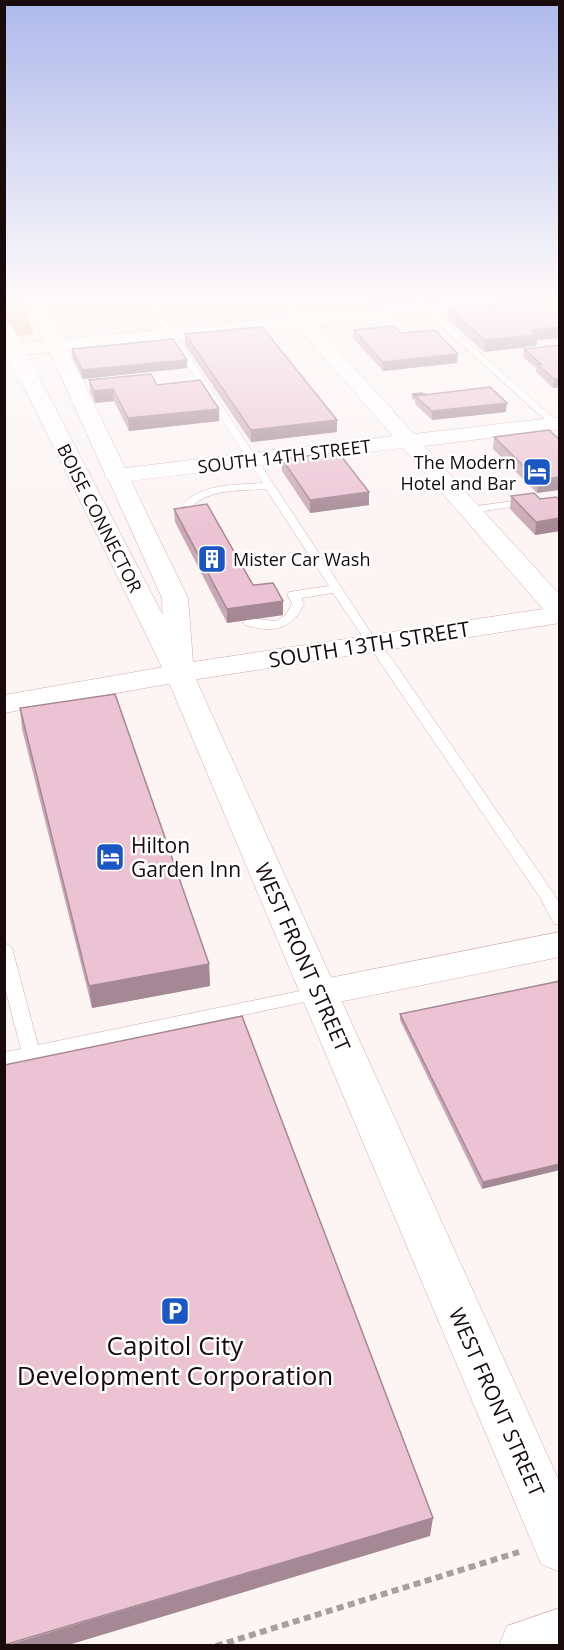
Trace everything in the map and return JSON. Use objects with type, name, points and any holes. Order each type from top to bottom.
[{"type":"main road","name":"BOISE CONNECTOR","points":[[29,377],[178,673]]},
{"type":"main road","name":"WEST FRONT STREET","points":[[71,377],[115,476],[175,598],[178,673],[558,1543]]},
{"type":"main road","points":[[352,377],[560,614]]},
{"type":"main road","name":"SOUTH 14TH STREET","points":[[115,476],[557,426]]},
{"type":"main road","name":"SOUTH 13TH STREET","points":[[4,704],[178,673],[560,614]]},
{"type":"main road","name":"SOUTH 13TH STREET","points":[[4,687],[115,671],[178,673]]},
{"type":"main road","points":[[319,993],[560,944]]},
{"type":"main road","points":[[527,1646],[560,1636]]},
{"type":"lane","points":[[199,377],[372,644],[394,672],[548,898],[560,920]]},
{"type":"lane","points":[[502,377],[557,426]]},
{"type":"lane","points":[[187,506],[190,500],[202,494],[269,486]]},
{"type":"lane","points":[[470,510],[535,502]]},
{"type":"lane","points":[[249,622],[270,627],[280,625],[295,614],[298,603],[293,595],[336,589]]},
{"type":"lane","points":[[4,948],[31,1054]]},
{"type":"lane","points":[[4,1059],[319,993]]},
{"type":"path","points":[[216,1646],[558,1543]]},
{"type":"building","points":[[153,377],[157,385],[200,380],[219,409],[128,418],[113,389],[94,391],[89,380]]},
{"type":"building","points":[[215,377],[302,377],[337,420],[251,430]]},
{"type":"building","points":[[490,387],[507,403],[432,411],[415,396]]},
{"type":"building","name":"The Modern Hotel and Bar","points":[[549,430],[560,440],[560,477],[538,480],[494,437]]},
{"type":"building","points":[[338,452],[369,492],[310,500],[282,459]]},
{"type":"building","points":[[534,493],[540,499],[556,497],[560,500],[560,518],[536,522],[511,496]]},
{"type":"building","name":"Mister Car Wash","points":[[207,504],[253,585],[273,583],[283,601],[227,609],[174,509]]},
{"type":"building","name":"Hilton Garden Inn","points":[[115,694],[209,964],[89,986],[20,708]]},
{"type":"building","points":[[560,981],[560,1164],[483,1182],[400,1014]]},
{"type":"building","name":"Capitol City Development Corporation","points":[[242,1016],[433,1518],[4,1645],[4,1065]]},
{"type":"place","name":"The Modern Hotel and Bar","points":[[537,472]]},
{"type":"place","name":"Mister Car Wash","points":[[212,559]]},
{"type":"place","name":"Hilton Garden Inn","points":[[110,857]]},
{"type":"place","name":"Capitol City Development Corporation","points":[[175,1311]]}]
